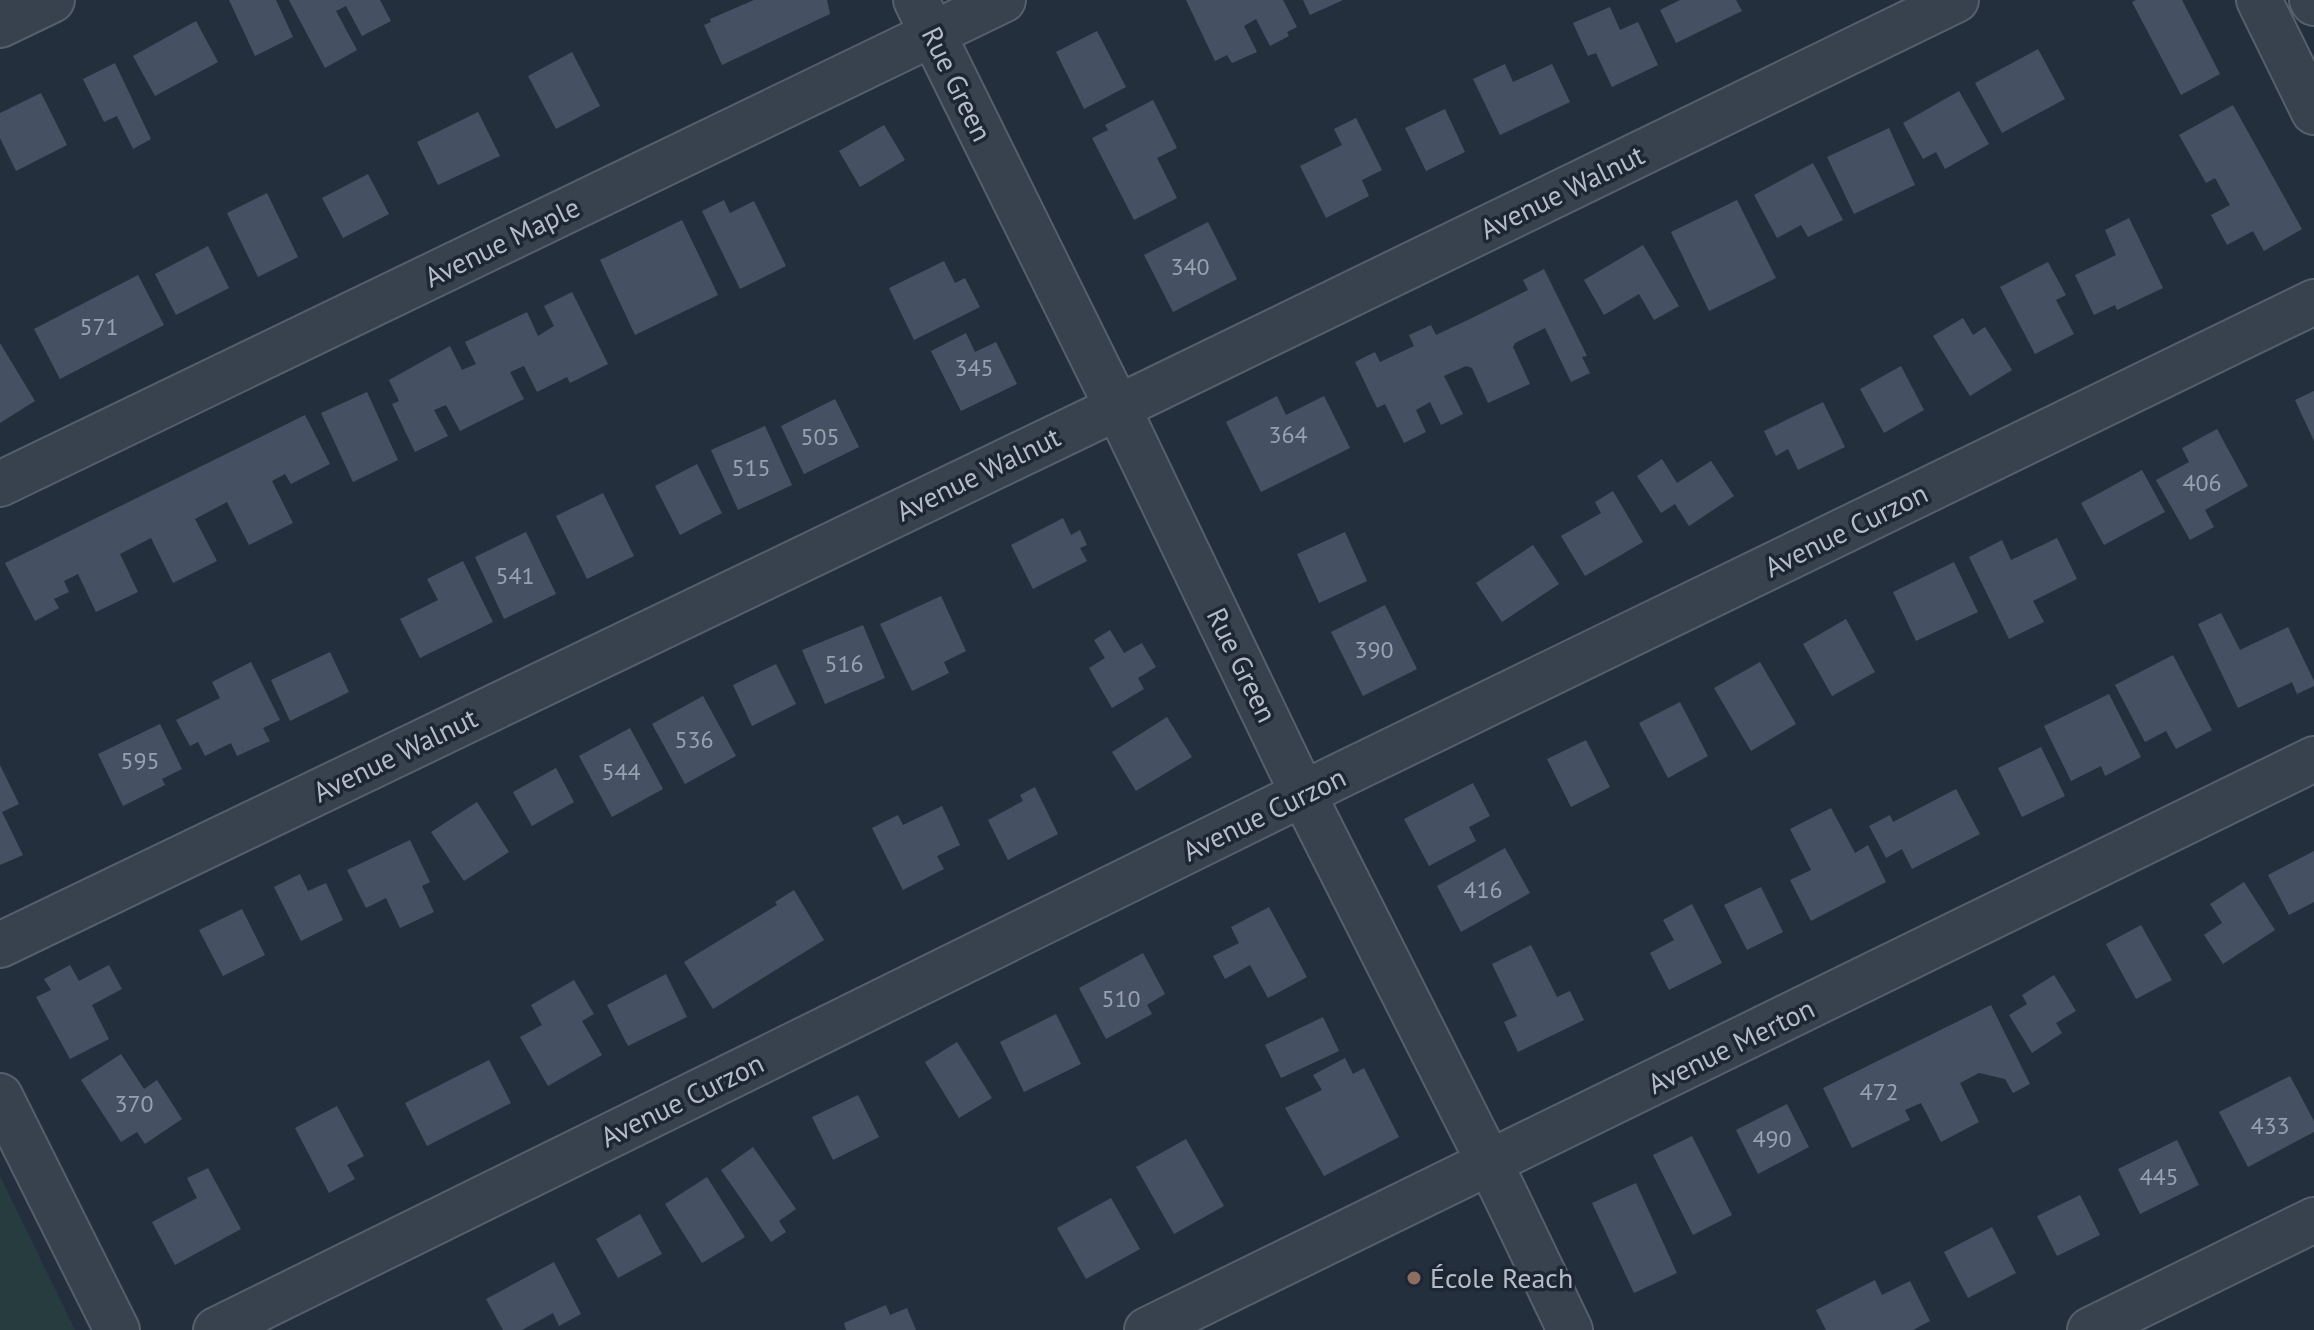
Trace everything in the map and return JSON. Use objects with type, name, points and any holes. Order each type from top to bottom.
[{"type":"street","points":[[0,25],[52,0]]},
{"type":"street","name":"Avenue Maple","points":[[0,484],[924,17],[1003,0]]},
{"type":"street","name":"Avenue Walnut","points":[[0,945],[1956,0]]},
{"type":"street","points":[[2259,0],[2314,112]]},
{"type":"street","name":"Rue Green","points":[[924,17],[1118,407],[1303,794],[1570,1330]]},
{"type":"street","name":"Avenue Curzon","points":[[216,1330],[1303,794],[2314,302]]},
{"type":"street","name":"Avenue Merton","points":[[1147,1330],[2314,759]]},
{"type":"street","points":[[0,1096],[117,1330]]},
{"type":"street","points":[[2090,1330],[2314,1220]]},
{"type":"green space","points":[[0,1176],[75,1330],[0,1330]]},
{"type":"building","points":[[229,0],[276,0],[293,37],[255,56]]},
{"type":"building","points":[[289,0],[380,0],[391,21],[362,36],[346,6],[336,11],[357,50],[325,68]]},
{"type":"building","points":[[754,0],[827,0],[830,14],[722,65],[704,25],[711,22],[710,19]]},
{"type":"building","points":[[1186,0],[1283,0],[1297,27],[1287,32],[1289,36],[1270,46],[1256,19],[1244,26],[1257,52],[1232,63],[1227,55],[1215,61]]},
{"type":"building","points":[[1303,0],[1343,0],[1310,15]]},
{"type":"building","points":[[1680,0],[1736,0],[1742,11],[1676,43],[1660,10]]},
{"type":"building","points":[[2182,0],[2220,74],[2181,95],[2132,2]]},
{"type":"building","points":[[1610,7],[1620,30],[1638,22],[1658,65],[1612,87],[1596,53],[1588,56],[1573,23]]},
{"type":"building","points":[[196,21],[218,62],[155,96],[133,56]]},
{"type":"building","points":[[1097,31],[1126,87],[1084,109],[1056,52]]},
{"type":"building","points":[[2038,49],[2065,99],[2002,133],[1975,83]]},
{"type":"building","points":[[572,52],[600,106],[556,129],[528,76]]},
{"type":"building","points":[[115,63],[151,139],[133,149],[117,116],[104,122],[83,79]]},
{"type":"building","points":[[1505,64],[1513,82],[1552,64],[1570,102],[1500,135],[1473,79]]},
{"type":"building","points":[[1959,91],[1989,144],[1945,169],[1936,152],[1923,159],[1903,123]]},
{"type":"building","points":[[41,93],[67,145],[16,171],[0,138],[0,113]]},
{"type":"building","points":[[1153,100],[1177,148],[1157,158],[1177,198],[1134,220],[1092,138],[1108,130],[1105,125]]},
{"type":"building","points":[[2233,105],[2302,229],[2264,251],[2253,231],[2227,245],[2211,215],[2230,205],[2215,178],[2206,183],[2179,135]]},
{"type":"building","points":[[1445,109],[1465,152],[1426,171],[1405,128]]},
{"type":"building","points":[[478,112],[500,156],[438,185],[417,142]]},
{"type":"building","points":[[1356,118],[1382,170],[1362,180],[1369,196],[1326,218],[1300,166],[1342,145],[1334,129]]},
{"type":"building","points":[[884,125],[905,160],[860,187],[839,151]]},
{"type":"building","points":[[1889,128],[1915,185],[1854,214],[1827,157]]},
{"type":"building","points":[[1813,163],[1843,220],[1808,237],[1801,225],[1777,238],[1754,195]]},
{"type":"building","points":[[368,174],[389,214],[343,238],[322,198]]},
{"type":"building","points":[[267,193],[298,257],[258,277],[227,213]]},
{"type":"building","points":[[724,200],[730,213],[754,201],[786,266],[740,289],[702,211]]},
{"type":"building","points":[[1737,200],[1776,278],[1709,311],[1671,232]]},
{"type":"building","points":[[2129,218],[2163,288],[2117,310],[2115,305],[2094,315],[2075,275],[2116,255],[2105,230]]},
{"type":"building","points":[[682,220],[718,295],[635,335],[600,260]]},
{"type":"building","points":[[1208,222],[1237,279],[1173,312],[1144,255]]},
{"type":"building","points":[[1643,245],[1679,306],[1654,320],[1639,294],[1604,315],[1584,280]]},
{"type":"building","points":[[208,246],[229,288],[176,315],[155,274]]},
{"type":"building","points":[[944,261],[955,283],[965,278],[980,307],[914,340],[889,288]]},
{"type":"building","points":[[2048,262],[2066,295],[2056,300],[2074,334],[2035,354],[2000,287]]},
{"type":"building","points":[[1544,269],[1587,356],[1582,357],[1590,373],[1571,382],[1545,328],[1515,343],[1513,347],[1530,384],[1488,403],[1472,368],[1466,366],[1444,376],[1463,414],[1441,425],[1430,402],[1416,410],[1426,432],[1404,443],[1385,404],[1377,408],[1355,362],[1375,352],[1380,362],[1414,346],[1409,335],[1431,325],[1436,335],[1474,317],[1528,290],[1523,280]]},
{"type":"building","points":[[138,275],[164,325],[60,379],[34,329]]},
{"type":"building","points":[[572,292],[608,364],[570,383],[567,377],[537,392],[524,366],[510,372],[524,399],[460,431],[446,405],[434,410],[448,436],[415,452],[392,404],[399,401],[389,380],[450,346],[462,370],[476,364],[465,342],[527,312],[538,336],[554,326],[544,306]]},
{"type":"building","points":[[1963,318],[1973,335],[1985,327],[2012,370],[1970,396],[1933,336]]},
{"type":"building","points":[[966,333],[975,352],[996,342],[1017,384],[961,411],[931,351]]},
{"type":"building","points":[[0,343],[35,401],[0,423]]},
{"type":"building","points":[[1901,366],[1924,410],[1884,433],[1860,389]]},
{"type":"building","points":[[2314,391],[2314,441],[2295,400]]},
{"type":"building","points":[[367,392],[398,460],[353,482],[321,413]]},
{"type":"building","points":[[1277,396],[1286,415],[1324,396],[1350,448],[1261,492],[1226,422]]},
{"type":"building","points":[[835,399],[859,447],[804,474],[781,426]]},
{"type":"building","points":[[1823,402],[1845,447],[1798,470],[1788,449],[1776,456],[1764,431]]},
{"type":"building","points":[[305,415],[330,464],[291,484],[285,474],[272,481],[293,523],[249,545],[227,502],[195,519],[217,561],[173,583],[151,538],[120,554],[138,592],[96,612],[78,574],[64,581],[69,592],[54,599],[59,608],[35,621],[5,563]]},
{"type":"building","points":[[765,426],[792,485],[738,510],[711,450]]},
{"type":"building","points":[[2217,429],[2248,486],[2205,510],[2214,527],[2190,540],[2156,480],[2189,462],[2182,448]]},
{"type":"building","points":[[1662,459],[1677,483],[1711,461],[1734,496],[1689,526],[1675,504],[1661,513],[1637,476]]},
{"type":"building","points":[[697,464],[722,513],[680,535],[655,486]]},
{"type":"building","points":[[2142,470],[2165,512],[2104,545],[2081,503]]},
{"type":"building","points":[[1613,491],[1643,542],[1585,576],[1561,536],[1601,513],[1595,502]]},
{"type":"building","points":[[603,493],[634,556],[587,579],[556,516]]},
{"type":"building","points":[[1063,518],[1071,535],[1080,530],[1087,545],[1080,548],[1087,561],[1033,589],[1011,545]]},
{"type":"building","points":[[526,532],[556,594],[504,619],[475,557]]},
{"type":"building","points":[[1345,532],[1367,581],[1319,603],[1297,554]]},
{"type":"building","points":[[2057,538],[2077,579],[2033,601],[2044,622],[2009,639],[1969,557],[2002,540],[2011,560]]},
{"type":"building","points":[[1533,545],[1559,584],[1502,622],[1476,583]]},
{"type":"building","points":[[463,561],[493,622],[420,658],[400,619],[438,600],[427,579]]},
{"type":"building","points":[[1954,562],[1978,612],[1916,641],[1893,592]]},
{"type":"building","points":[[941,596],[966,651],[944,662],[949,673],[912,691],[880,624]]},
{"type":"building","points":[[1385,605],[1417,669],[1363,696],[1331,632]]},
{"type":"building","points":[[2221,613],[2240,650],[2288,627],[2314,686],[2297,694],[2292,682],[2238,708],[2198,624]]},
{"type":"building","points":[[1846,619],[1875,672],[1832,696],[1803,644]]},
{"type":"building","points":[[863,625],[885,678],[825,704],[802,650]]},
{"type":"building","points":[[1110,630],[1124,653],[1142,643],[1156,667],[1138,678],[1144,689],[1112,708],[1089,668],[1105,658],[1094,640]]},
{"type":"building","points":[[330,652],[349,692],[290,721],[271,680]]},
{"type":"building","points":[[2173,655],[2212,730],[2176,749],[2166,731],[2145,742],[2115,685]]},
{"type":"building","points":[[251,662],[280,720],[263,728],[270,741],[237,756],[231,743],[205,756],[198,742],[190,746],[176,720],[220,698],[212,682]]},
{"type":"building","points":[[1760,662],[1796,724],[1751,751],[1714,688]]},
{"type":"building","points":[[776,664],[796,704],[752,726],[733,685]]},
{"type":"building","points":[[2109,694],[2141,757],[2105,776],[2101,766],[2071,781],[2044,726]]},
{"type":"building","points":[[703,696],[736,756],[685,784],[652,724]]},
{"type":"building","points":[[1680,702],[1708,756],[1668,778],[1639,723]]},
{"type":"building","points":[[1167,717],[1192,757],[1136,791],[1112,752]]},
{"type":"building","points":[[160,724],[182,769],[162,779],[165,785],[123,806],[98,754]]},
{"type":"building","points":[[630,728],[663,789],[612,817],[579,756]]},
{"type":"building","points":[[1586,740],[1610,787],[1571,807],[1547,759]]},
{"type":"building","points":[[2041,747],[2065,796],[2022,817],[1998,768]]},
{"type":"building","points":[[0,765],[19,804],[2,812],[23,855],[0,865]]},
{"type":"building","points":[[556,768],[574,802],[532,826],[513,792]]},
{"type":"building","points":[[1473,783],[1490,816],[1469,827],[1476,841],[1429,866],[1404,819]]},
{"type":"building","points":[[1035,787],[1058,834],[1008,860],[988,820],[1023,801],[1020,795]]},
{"type":"building","points":[[1956,789],[1980,834],[1912,869],[1902,849],[1886,858],[1869,826],[1890,815],[1893,822]]},
{"type":"building","points":[[477,802],[509,852],[464,881],[431,832]]},
{"type":"building","points":[[942,806],[960,845],[937,856],[944,869],[903,890],[872,828],[898,815],[903,825]]},
{"type":"building","points":[[1831,808],[1855,853],[1868,845],[1886,882],[1811,921],[1790,880],[1811,870],[1790,829]]},
{"type":"building","points":[[410,840],[430,882],[422,886],[434,912],[400,928],[386,898],[366,908],[347,870]]},
{"type":"building","points":[[1505,848],[1530,893],[1461,932],[1437,886]]},
{"type":"building","points":[[2314,851],[2314,902],[2289,915],[2268,875]]},
{"type":"building","points":[[300,874],[308,891],[326,883],[343,920],[301,941],[274,887]]},
{"type":"building","points":[[2244,882],[2275,930],[2223,964],[2204,935],[2222,923],[2210,904]]},
{"type":"building","points":[[1761,887],[1783,932],[1747,950],[1724,905]]},
{"type":"building","points":[[794,890],[824,940],[713,1009],[684,962],[777,905],[775,902]]},
{"type":"building","points":[[1692,904],[1722,963],[1669,990],[1650,953],[1674,940],[1663,920]]},
{"type":"building","points":[[1269,907],[1307,977],[1268,998],[1250,965],[1225,979],[1213,956],[1239,943],[1231,927]]},
{"type":"building","points":[[242,909],[265,955],[223,976],[199,930]]},
{"type":"building","points":[[2141,925],[2172,980],[2136,999],[2106,944]]},
{"type":"building","points":[[1531,945],[1557,997],[1570,991],[1584,1020],[1518,1052],[1504,1022],[1517,1016],[1492,964]]},
{"type":"building","points":[[1143,953],[1165,994],[1147,1005],[1152,1014],[1106,1039],[1079,988]]},
{"type":"building","points":[[70,965],[79,981],[109,965],[122,989],[92,1005],[109,1039],[70,1059],[36,997],[51,990],[44,979]]},
{"type":"building","points":[[666,974],[687,1017],[628,1046],[607,1005]]},
{"type":"building","points":[[2054,975],[2076,1011],[2056,1023],[2062,1033],[2032,1053],[2009,1015],[2027,1004],[2022,995]]},
{"type":"building","points":[[574,980],[594,1014],[582,1021],[602,1055],[548,1086],[520,1037],[542,1025],[531,1005]]},
{"type":"building","points":[[1991,1005],[2030,1084],[2013,1093],[2005,1079],[1979,1073],[1960,1083],[1979,1122],[1941,1142],[1921,1103],[1905,1110],[1910,1120],[1852,1148],[1823,1088]]},
{"type":"building","points":[[1056,1014],[1081,1064],[1024,1092],[1000,1042]]},
{"type":"building","points":[[1323,1017],[1339,1051],[1281,1078],[1265,1045]]},
{"type":"building","points":[[957,1042],[992,1098],[959,1118],[925,1062]]},
{"type":"building","points":[[121,1054],[144,1089],[157,1080],[182,1119],[145,1144],[137,1132],[121,1142],[81,1080]]},
{"type":"building","points":[[1345,1058],[1353,1074],[1364,1068],[1399,1137],[1324,1176],[1285,1108],[1322,1090],[1313,1075]]},
{"type":"building","points":[[489,1060],[511,1103],[427,1146],[405,1103]]},
{"type":"building","points":[[2290,1076],[2314,1121],[2314,1132],[2248,1167],[2219,1112]]},
{"type":"building","points":[[858,1095],[879,1137],[833,1160],[812,1117]]},
{"type":"building","points":[[1787,1104],[1809,1147],[1758,1174],[1736,1130]]},
{"type":"building","points":[[337,1106],[364,1156],[347,1165],[355,1179],[329,1193],[295,1128]]},
{"type":"building","points":[[1692,1136],[1732,1215],[1693,1235],[1653,1155]]},
{"type":"building","points":[[1186,1139],[1224,1206],[1174,1234],[1136,1167]]},
{"type":"building","points":[[2177,1140],[2199,1185],[2140,1214],[2118,1169]]},
{"type":"building","points":[[753,1147],[796,1209],[779,1221],[786,1232],[771,1242],[721,1170]]},
{"type":"building","points":[[208,1168],[241,1229],[175,1265],[152,1222],[197,1198],[187,1178]]},
{"type":"building","points":[[707,1177],[745,1237],[702,1263],[665,1204]]},
{"type":"building","points":[[1636,1183],[1677,1273],[1634,1293],[1592,1203]]},
{"type":"building","points":[[2080,1195],[2100,1235],[2057,1256],[2037,1216]]},
{"type":"building","points":[[1111,1198],[1140,1249],[1086,1279],[1057,1228]]},
{"type":"building","points":[[640,1214],[662,1254],[618,1278],[596,1239]]},
{"type":"building","points":[[1992,1227],[2016,1273],[1968,1298],[1944,1252]]},
{"type":"building","points":[[554,1262],[581,1314],[559,1326],[553,1313],[522,1330],[503,1330],[486,1299]]},
{"type":"building","points":[[1875,1280],[1882,1295],[1910,1281],[1930,1321],[1913,1330],[1826,1330],[1816,1310]]},
{"type":"building","points":[[886,1305],[890,1315],[907,1308],[916,1330],[846,1330],[844,1323]]},
{"type":"place","name":"École Reach","points":[[1414,1278]]}]
